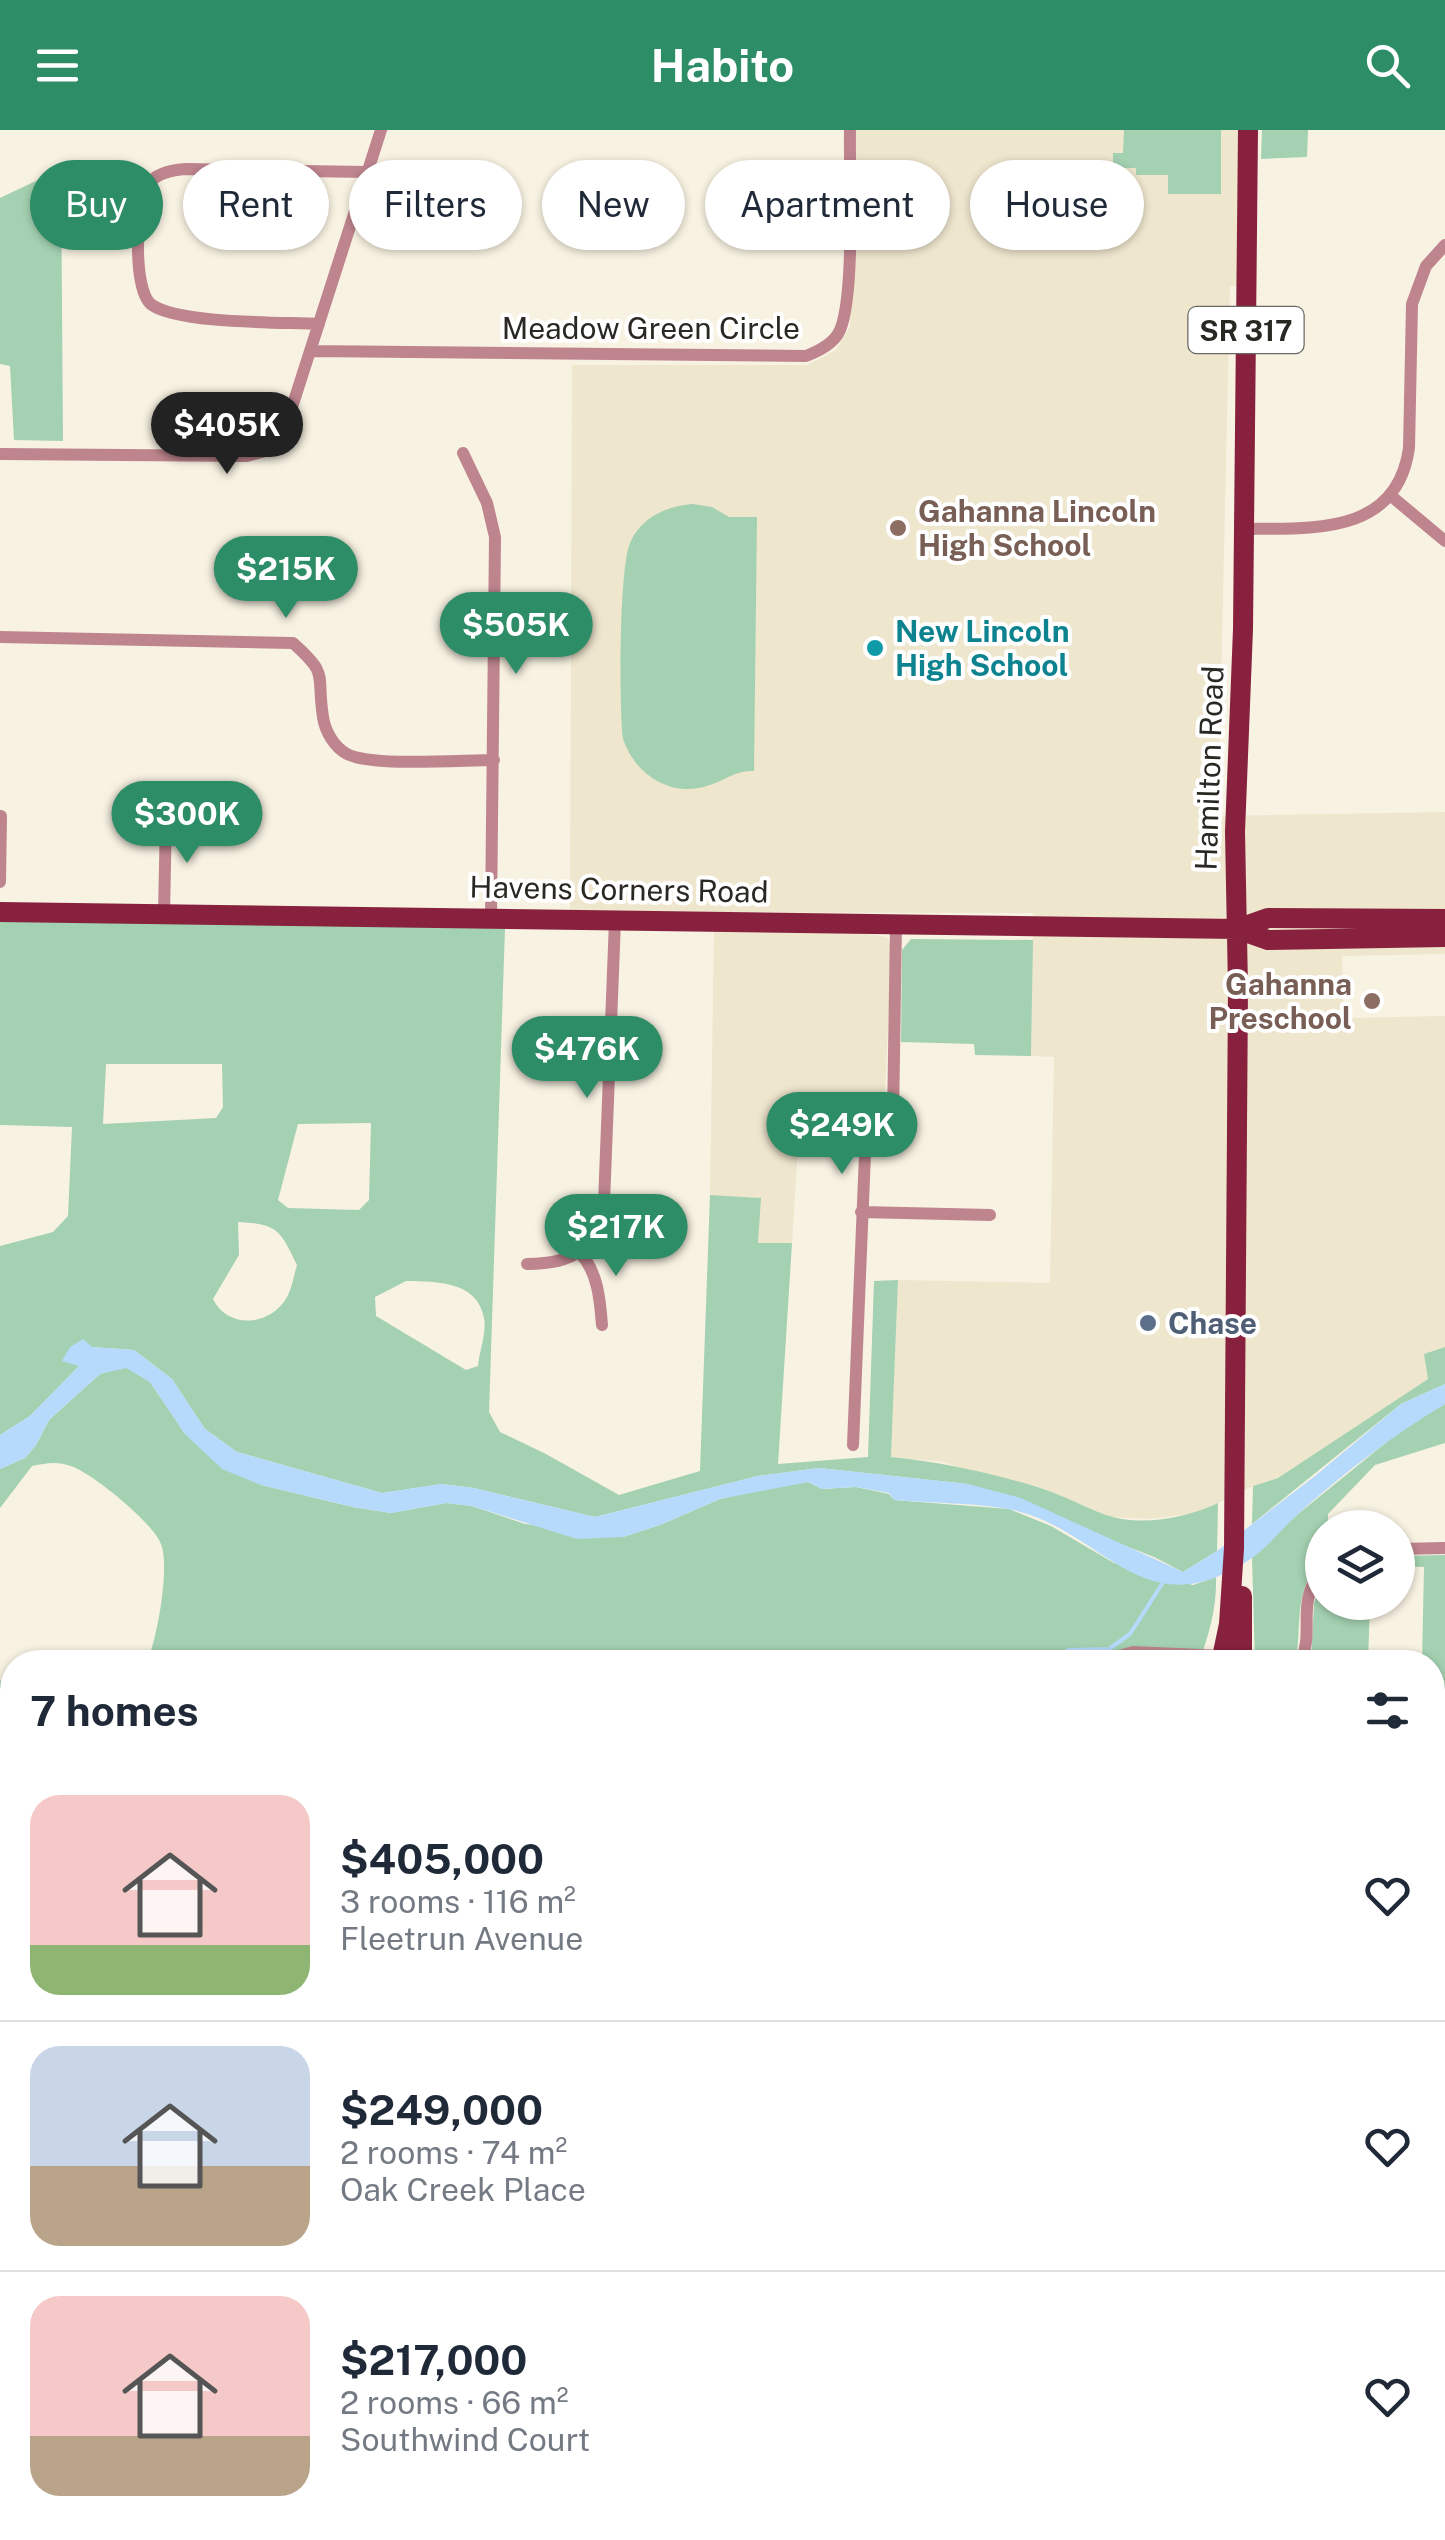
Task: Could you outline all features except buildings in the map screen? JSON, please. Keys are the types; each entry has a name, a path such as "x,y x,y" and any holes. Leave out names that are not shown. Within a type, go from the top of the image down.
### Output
{"main road":[{"name":"Hamilton Road","path":"1230,1650 1236,1602 1236,771 1244,630 1248,130"},
{"name":"Havens Corners Road","path":"0,912 1237,929"},
{"path":"1237,929 1268,918 1445,920"},
{"path":"1237,929 1268,940 1445,938"}],"street":[{"path":"372,160 381,130"},
{"name":"Meadow Green Circle","path":"310,352 806,356 831,343 840,330 848,294 850,130"},
{"path":"319,324 172,315 148,304 139,276 140,206 144,190 153,178 169,171 349,172"},
{"path":"0,454 247,456 269,450 285,430 349,231"},
{"path":"1244,529 1350,522 1377,508 1390,494 1406,465 1409,448 1412,304 1426,266 1445,245"},
{"path":"462,453 487,503 495,537 491,918"},
{"path":"1390,494 1445,541"},
{"path":"0,637 293,643 316,663 322,681 323,720 331,740 348,754 374,760 494,760"},
{"path":"0,882 1,816"},
{"path":"164,914 166,817"},
{"path":"527,1264 554,1264 580,1253 598,1230 604,1203 615,920"},
{"path":"853,1444 866,1130 892,1120 896,924"},
{"path":"862,1212 990,1215"},
{"path":"580,1253 590,1264 600,1298 602,1325"},
{"path":"1415,1549 1445,1548"},
{"path":"1304,1650 1305,1620"}],"shaded area":[{"path":"856,130 1251,130 1249,286 1230,286 1218,816 1445,812 1445,954 1342,956 1344,1018 1445,1016 1445,1347 1424,1354 1429,1378 1392,1403 1278,1478 1197,1513 1150,1519 1111,1517 1036,1486 977,1474 944,1462 891,1457 898,1280 1050,1283 1054,1057 1031,1056 1033,913 570,912 572,365 807,365 836,350 850,327 852,250 950,250 950,160 855,160"},
{"path":"714,929 839,930 887,937 892,948 884,1111 800,1111 792,1243 758,1243 760,1198 710,1195"}],"green space":[{"path":"1124,130 1221,130 1221,194 1168,194 1168,175 1144,175 1144,160 1113,160 1113,153 1123,153"},
{"path":"1262,130 1308,130 1307,157 1261,159"},
{"path":"30,184 30,250 62,250 63,441 14,440 10,366 0,364 0,198"},
{"path":"693,504 712,507 729,517 757,517 754,771 696,789 682,789 646,773 623,739 622,608 626,557 635,534 656,514"},
{"path":"0,921 505,928 489,1412 500,1432 619,1495 700,1471 710,1195 761,1198 758,1243 792,1243 778,1464 868,1457 874,1281 898,1280 891,1457 1016,1481 1119,1519 1163,1519 1218,1503 1217,1551 1183,1572 968,1484 819,1468 758,1476 595,1517 442,1484 382,1493 237,1452 205,1429 172,1379 134,1350 92,1347 63,1360 80,1365 30,1416 0,1435 0,1246 53,1232 68,1216 72,1127 0,1125","holes":["106,1064 222,1064 223,1107 216,1118 103,1124","371,1123 369,1200 359,1210 288,1208 278,1200 298,1124","238,1222 262,1225 276,1231 297,1265 287,1297 280,1307 261,1319 239,1320 229,1316 213,1299 239,1255","406,1281 442,1283 473,1296 484,1318 478,1366 466,1370 376,1316 375,1297"]},
{"path":"911,939 1033,940 1031,1056 975,1055 974,1044 901,1042 902,950"},
{"path":"1445,1347 1445,1384 1401,1404 1252,1524 1253,1486 1278,1478 1428,1379 1424,1354"},
{"path":"126,1367 150,1382 185,1434 261,1485 353,1507 391,1513 446,1503 472,1506 525,1524 623,1537 720,1499 777,1486 808,1482 822,1489 856,1487 889,1494 894,1500 1009,1509 1051,1526 1114,1563 1193,1585 1216,1577 1212,1621 1203,1650 151,1650 163,1588 164,1558 158,1537 149,1526 93,1479 61,1463 32,1466 0,1508 0,1469 25,1458 49,1420 100,1374"},
{"path":"1445,1404 1445,1443 1375,1465 1332,1510 1305,1510 1305,1589 1297,1650 1255,1650 1252,1557 1298,1514 1404,1428"},
{"path":"1445,1555 1445,1650 1422,1650 1424,1567 1415,1567 1415,1556"},
{"path":"1313,1620 1369,1620 1368,1650 1312,1650"}],"water":[{"path":"83,1339 92,1347 134,1350 172,1379 205,1429 237,1452 382,1493 441,1484 474,1488 595,1517 758,1476 819,1468 968,1484 1021,1498 1183,1572 1217,1551 1315,1476 1401,1404 1445,1384 1445,1404 1351,1469 1249,1560 1211,1579 1179,1585 1150,1580 1042,1520 1008,1509 894,1500 889,1493 856,1487 822,1489 808,1482 720,1499 623,1537 577,1539 472,1506 446,1503 391,1513 353,1507 261,1485 222,1469 185,1434 150,1382 126,1368 100,1374 49,1420 25,1458 0,1469 0,1435 30,1416 79,1366 62,1361 70,1347"}],"waterway":[{"path":"1068,1650 1109,1649 1130,1634 1162,1584"}],"place":[{"name":"Gahanna Lincoln High School","path":"898,528"},
{"name":"New Lincoln High School","path":"875,648"},
{"name":"Gahanna Preschool","path":"1372,1001"},
{"name":"Chase","path":"1148,1323"}]}
